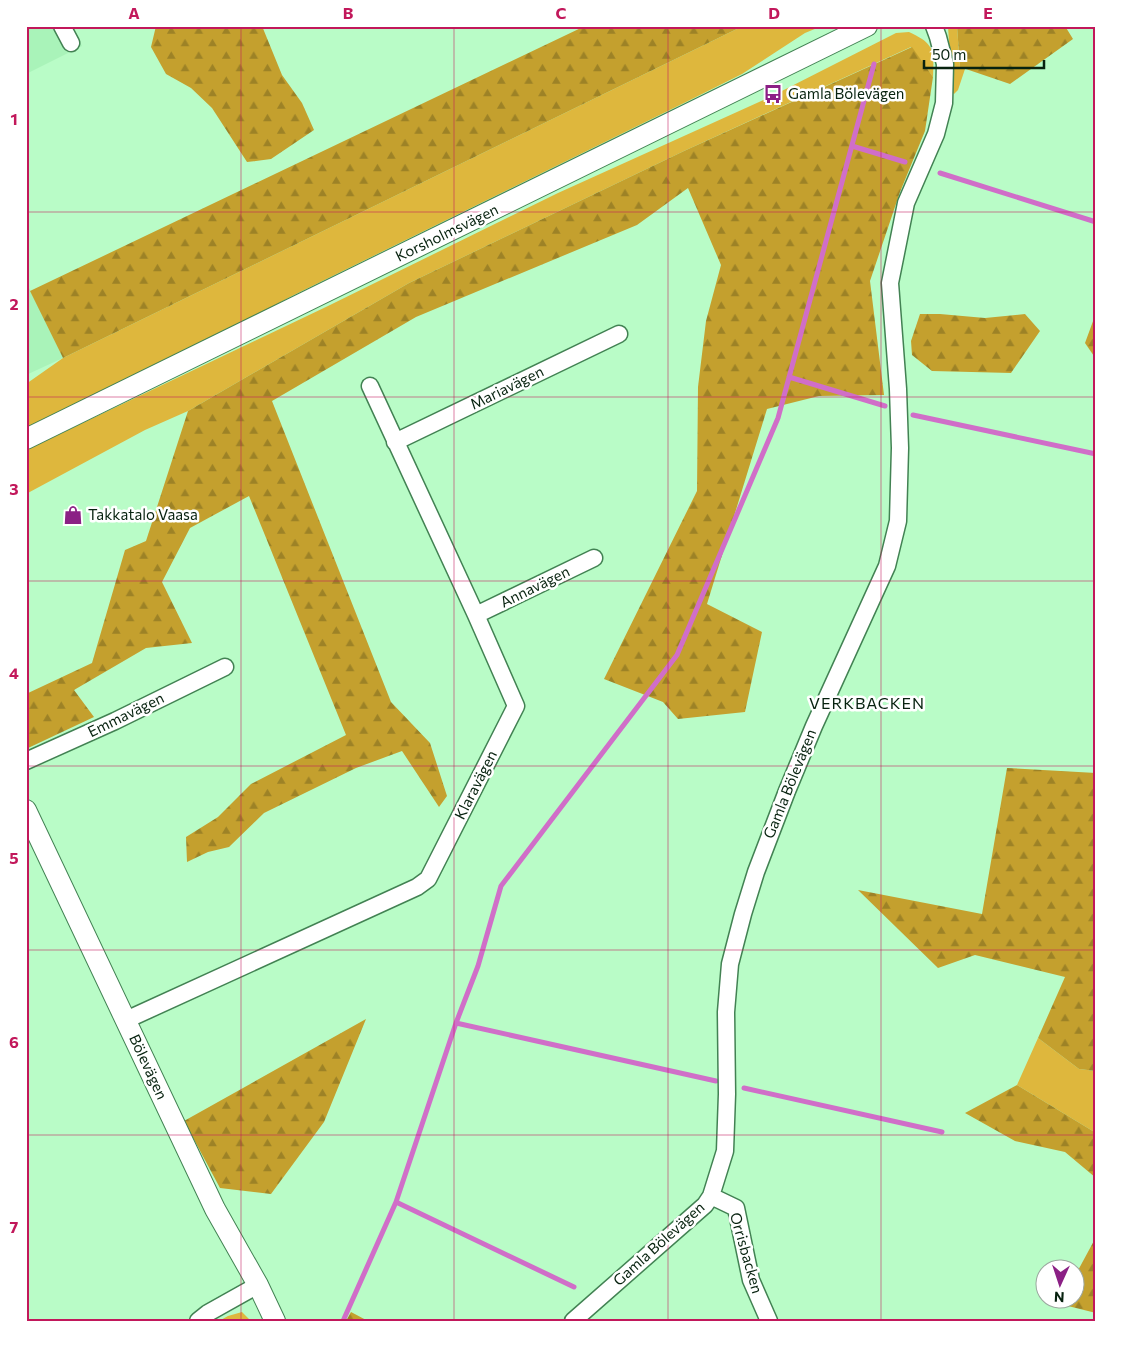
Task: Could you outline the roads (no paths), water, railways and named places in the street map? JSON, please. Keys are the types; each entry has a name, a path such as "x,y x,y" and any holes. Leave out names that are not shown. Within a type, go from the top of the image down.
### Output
{"main road":[{"name":"Korsholmsvägen","path":"26,439 867,26"},
{"name":"Bölevägen","path":"26,810 215,1209 258,1285 274,1321"}],"street":[{"path":"62,26 71,44"},
{"name":"Gamla Bölevägen","path":"573,1321 705,1205 711,1196 726,1143 726,1012 730,964 743,914 756,872 787,791 814,726 887,566 898,521 900,448 890,283 906,203 936,134 944,103 945,64 934,26"},
{"name":"Mariavägen","path":"395,442 619,334"},
{"name":"Klaravägen","path":"126,1020 417,887 428,879 516,706 370,386"},
{"name":"Annavägen","path":"476,616 594,558"},
{"name":"Emmavägen","path":"26,761 115,721 225,667"},
{"name":"Orrisbacken","path":"711,1196 736,1208 751,1280 769,1321"},
{"path":"198,1321 208,1313 258,1285"}],"waterway":[{"path":"343,1321 396,1202 456,1023 478,966 501,886 677,655 778,418 874,64"},
{"path":"852,146 905,162"},
{"path":"940,173 1096,222"},
{"path":"789,377 885,406"},
{"path":"913,415 1096,454"},
{"path":"456,1023 716,1081"},
{"path":"744,1088 942,1132"},
{"path":"396,1202 574,1287"}],"place":[{"name":"Gamla Bölevägen","path":"773,94"},
{"name":"Takkatalo Vaasa","path":"73,515"}],"district":[{"name":"VERKBACKEN","path":"867,703"}]}
